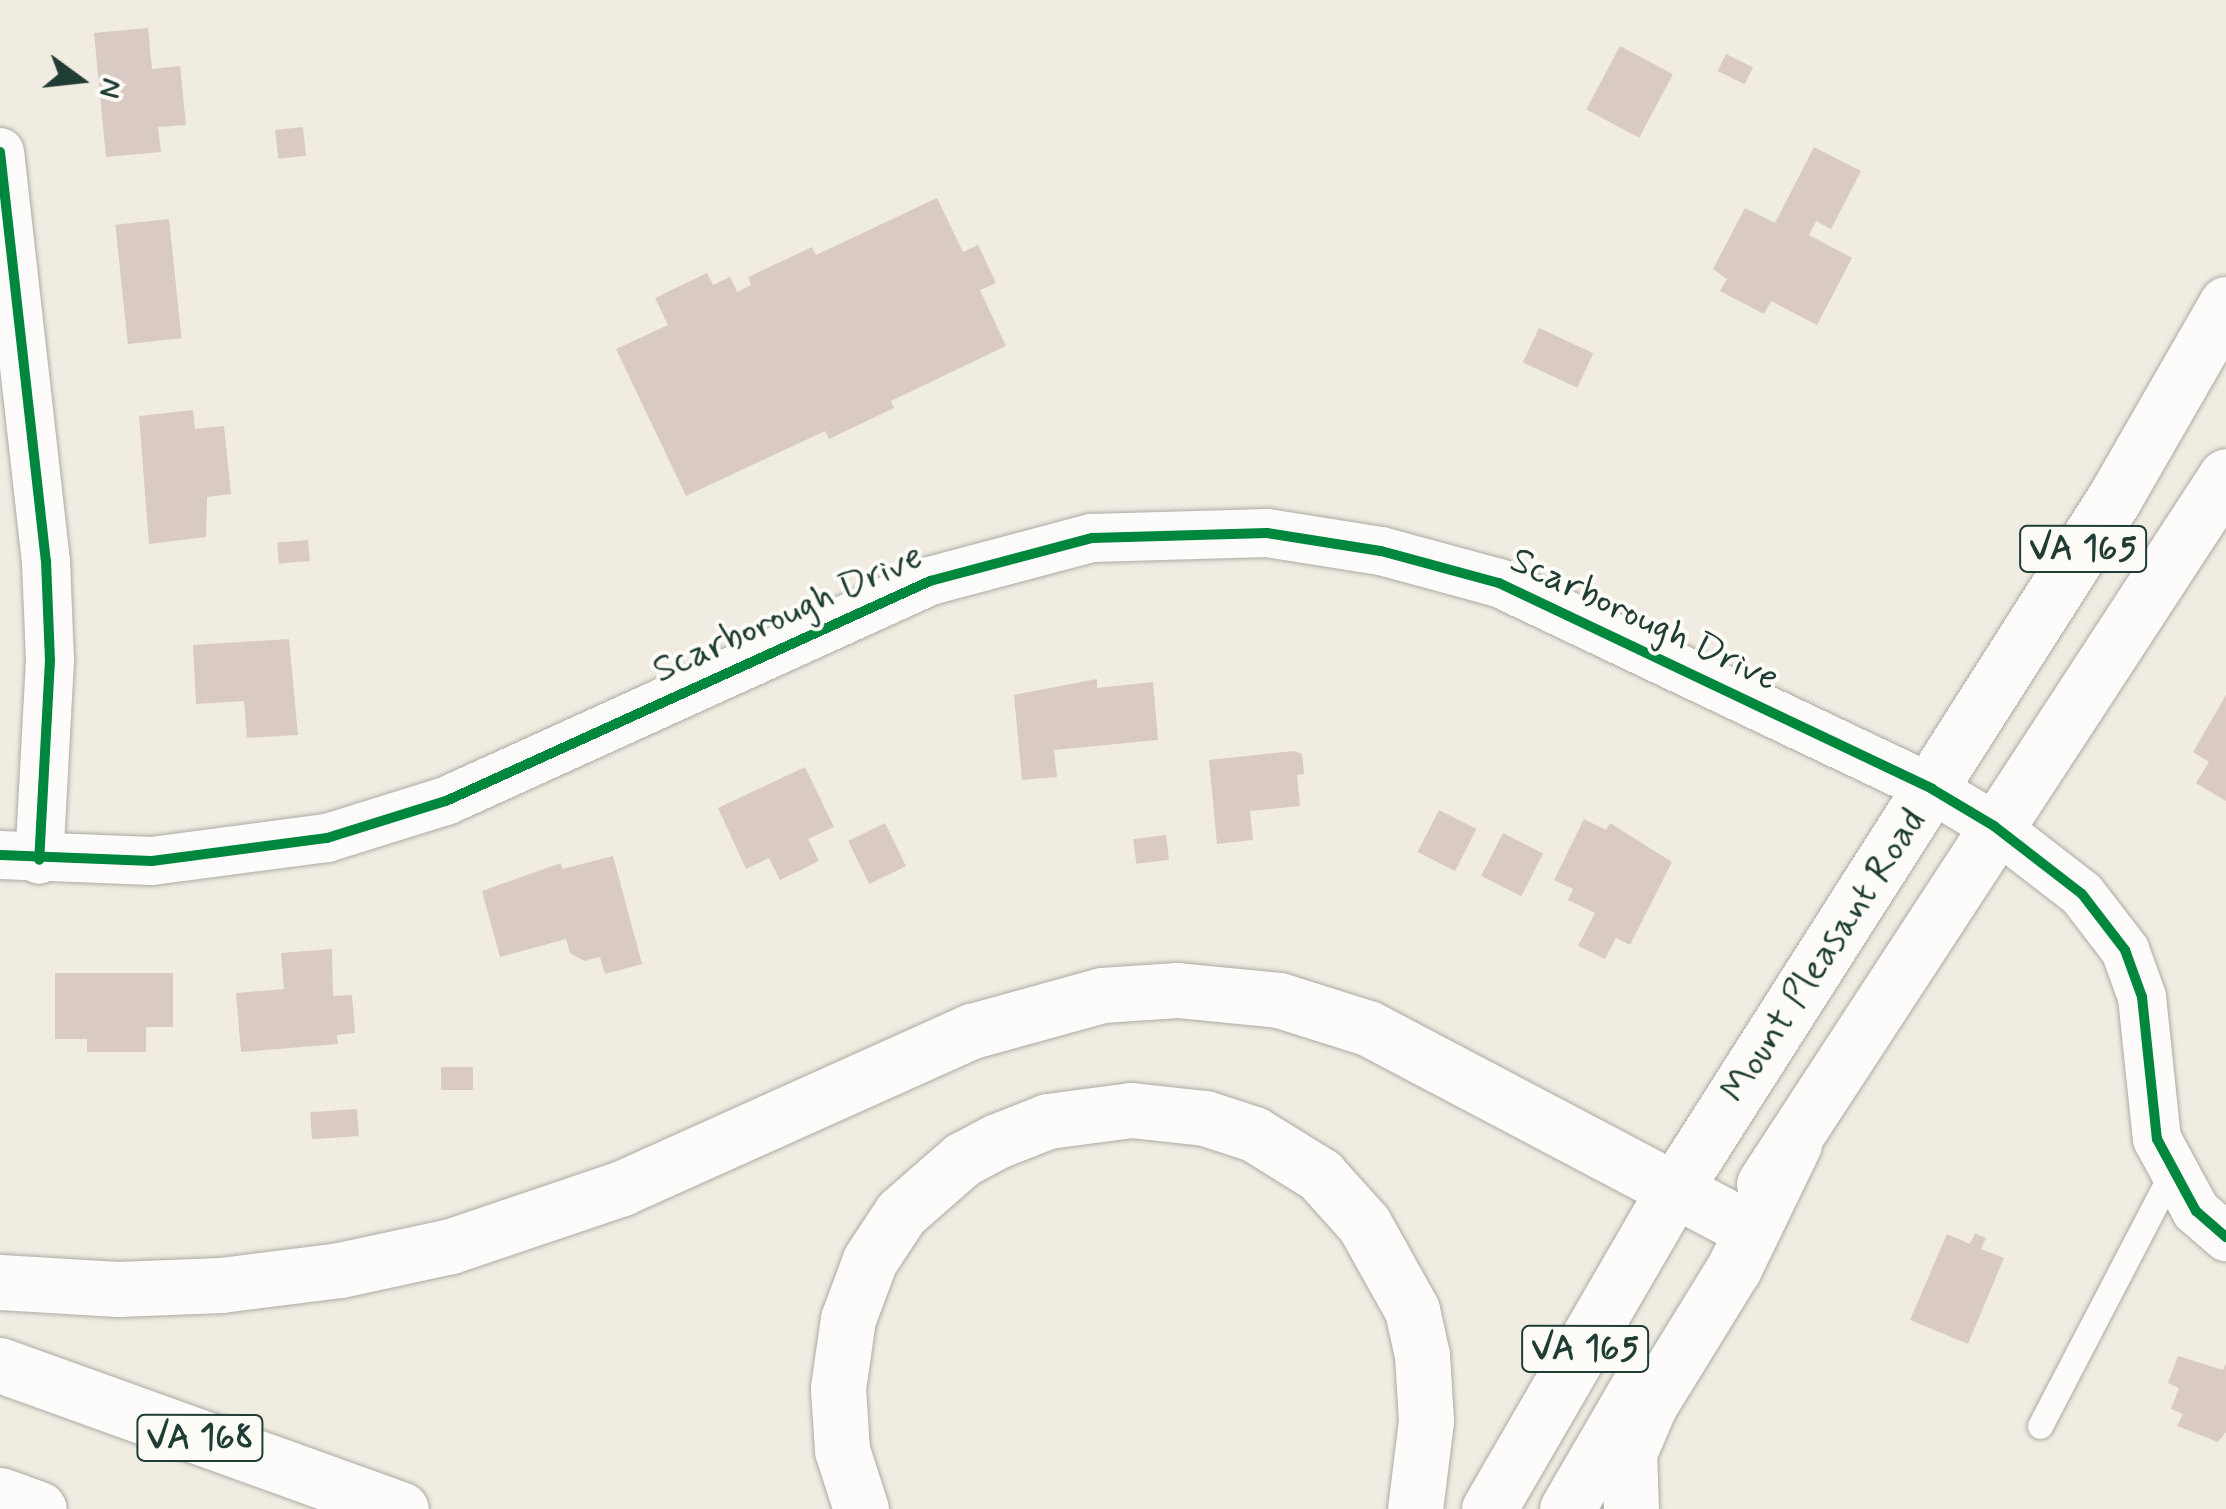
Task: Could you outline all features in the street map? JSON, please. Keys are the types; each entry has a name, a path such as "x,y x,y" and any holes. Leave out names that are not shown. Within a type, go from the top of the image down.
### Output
{"main road":[{"name":"Mount Pleasant Road","path":"1489,1509 1676,1187 2114,500 2226,304"},
{"name":"Mount Pleasant Road","path":"1567,1509 1736,1222 1794,1144 1994,826 2226,476"},
{"path":"0,1282 118,1289 220,1285 340,1270 451,1246 622,1188 972,1032 1071,1002 1177,990 1280,1000 1368,1028 1736,1222"},
{"path":"862,1509 842,1450 838,1388 848,1319 870,1260 891,1229 963,1159 1048,1121 1130,1110 1205,1118 1254,1134 1320,1175 1364,1224 1412,1310 1422,1354 1426,1421 1415,1509"},
{"path":"1631,1509 1629,1454 1649,1406 1734,1268 1794,1144"},
{"name":"VA 168","path":"0,1364 401,1509"},
{"path":"0,1495 39,1509"}],"street":[{"path":"0,152 46,561 50,660 20,857"},
{"name":"Scarborough Drive","path":"20,857 152,861 327,838 446,801 930,582 1092,538 1172,532 1306,539 1381,551 1499,584 1932,789 1994,826 2082,894 2125,950 2142,996 2157,1138 2196,1211 2226,1237"}],"lane":[{"path":"2040,1426 2172,1172"}],"building":[{"path":"148,28 152,69 180,66 186,125 158,127 161,152 106,157 94,33"},
{"path":"1620,46 1673,74 1639,138 1586,110"},
{"path":"1726,54 1753,67 1745,84 1718,71"},
{"path":"303,127 306,156 278,159 275,130"},
{"path":"1814,147 1861,171 1831,229 1816,221 1809,235 1852,258 1817,325 1771,301 1764,314 1720,291 1727,279 1713,269 1745,208 1775,223"},
{"path":"937,198 963,252 978,245 996,283 980,290 1006,346 891,401 894,408 829,439 825,431 686,496 616,349 668,325 655,298 707,273 713,285 730,277 737,292 751,285 748,277 812,247 816,255"},
{"path":"169,219 182,338 128,344 115,225"},
{"path":"1539,328 1593,353 1577,388 1523,362"},
{"path":"193,410 195,429 224,426 231,494 207,497 206,537 149,544 139,416"},
{"path":"308,540 310,561 279,564 277,543"},
{"path":"289,639 298,735 247,738 244,701 196,704 193,645"},
{"path":"1097,679 1097,688 1153,682 1158,740 1054,750 1057,777 1022,780 1014,695"},
{"path":"2226,695 2226,801 2196,783 2209,762 2193,752"},
{"path":"1294,751 1302,754 1304,774 1297,775 1300,806 1250,811 1253,840 1217,844 1209,760"},
{"path":"805,767 834,827 808,839 819,861 780,880 769,858 746,869 718,808"},
{"path":"1439,810 1476,829 1455,871 1418,852"},
{"path":"1584,819 1606,830 1610,823 1672,862 1630,945 1616,938 1605,959 1578,946 1595,913 1568,900 1573,889 1554,880"},
{"path":"885,823 906,866 869,884 848,841"},
{"path":"1503,833 1543,853 1521,896 1481,876"},
{"path":"1166,835 1169,860 1136,864 1133,839"},
{"path":"613,856 642,964 605,974 600,957 584,961 570,953 566,939 500,957 482,891 561,863 562,869"},
{"path":"332,949 333,996 352,995 355,1033 337,1035 338,1044 241,1052 236,993 284,989 281,953"},
{"path":"55,973 173,973 173,1027 146,1027 146,1052 87,1052 87,1039 55,1039"},
{"path":"441,1067 473,1067 473,1090 441,1090"},
{"path":"357,1109 359,1136 312,1139 310,1112"},
{"path":"1975,1233 1986,1238 1981,1249 2004,1258 1968,1344 1910,1320 1947,1234 1970,1244"},
{"path":"2178,1356 2223,1370 2226,1363 2226,1432 2218,1442 2177,1426 2183,1414 2171,1409 2179,1388 2168,1383"}],"cycle path":[{"path":"0,152 46,561 50,660 39,860"},
{"path":"0,855 152,861 327,838 446,801 930,581 1092,538 1267,533 1381,551 1499,583 1932,789 1994,826 2082,894 2125,950 2142,997 2157,1139 2196,1211 2226,1237"}]}
